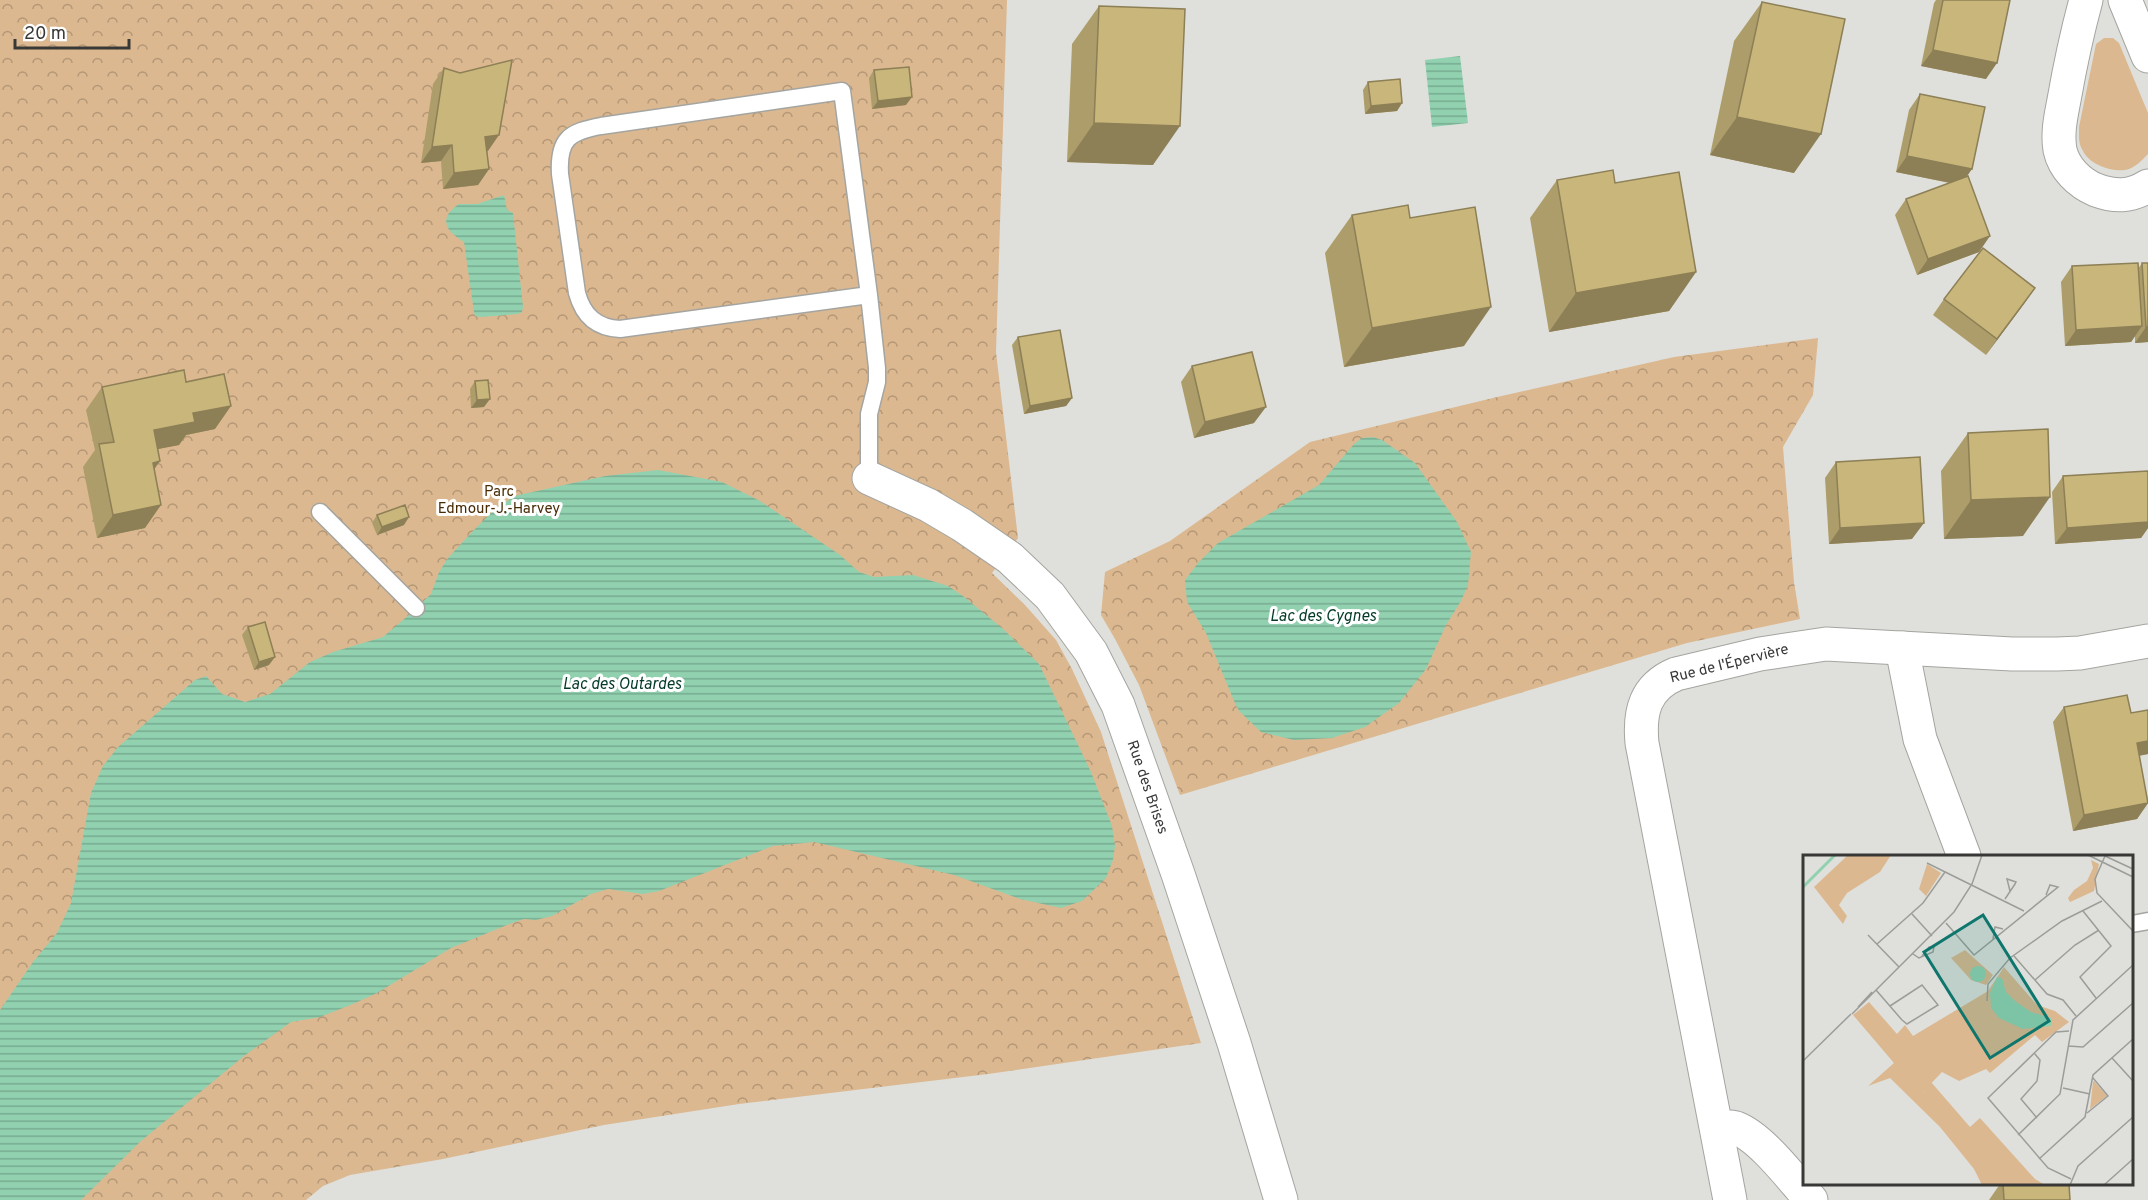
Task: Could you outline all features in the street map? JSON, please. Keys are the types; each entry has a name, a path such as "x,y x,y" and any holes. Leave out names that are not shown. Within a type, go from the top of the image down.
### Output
{"street":[{"path":"2086,0 2073,47 2058,135 2060,152 2068,169 2079,180 2108,195 2129,196 2148,186"},
{"path":"2125,0 2148,56"},
{"name":"Rue des Brises","path":"869,478 928,505 1010,558 1050,596 1091,652 1118,705 1178,874 1234,1043 1281,1200"},
{"name":"Rue de l'Épervière","path":"1730,1200 1642,743 1641,727 1647,700 1654,688 1663,680 1676,674 1760,654 1826,644 2057,654 2080,653 2148,641"},
{"path":"1902,648 1920,739 1964,855"},
{"path":"1717,1127 1733,1127 1746,1132 1811,1200"}],"lane":[{"path":"869,295 620,329 601,324 589,317 581,307 577,293 560,174 559,160 562,148 569,137 578,130 842,91 869,295 877,368 877,382 869,414 869,478"},
{"path":"320,512 416,608"},
{"path":"2133,924 2148,921"}],"green space":[{"name":"Parc Edmour-J.-Harvey","path":"0,0 1007,0 996,352 1018,538 992,573 1056,640 1101,732 1201,1043 988,1074 739,1104 604,1125 443,1159 350,1175 323,1186 306,1200 0,1200"},
{"path":"2104,38 2113,38 2119,43 2148,113 2148,154 2135,166 2125,170 2107,168 2090,160 2081,148 2080,142 2079,127 2096,44"},
{"path":"1818,338 1813,395 1783,447 1794,582 1800,619 1687,643 1180,795 1139,685 1101,615 1105,572 1170,541 1310,442 1674,357"}],"water":[{"path":"1460,56 1468,123 1432,127 1425,60"},
{"path":"504,195 507,210 513,213 522,312 475,316 464,242 452,233 446,224 446,219 452,209 459,204 477,204"},
{"name":"Lac des Cygnes","path":"1373,437 1382,440 1415,463 1457,522 1471,552 1468,585 1426,669 1399,703 1365,727 1332,738 1294,740 1261,732 1239,711 1234,701 1206,633 1187,602 1185,580 1218,543 1319,485 1354,444 1362,438"},
{"name":"Lac des Outardes","path":"658,470 722,482 760,501 840,555 859,572 874,577 913,575 948,586 1002,628 1039,664 1091,772 1112,826 1115,846 1113,860 1106,878 1082,901 1061,908 1020,899 954,875 814,842 773,846 659,891 643,894 608,889 591,894 552,916 536,920 524,919 451,948 377,993 353,1004 320,1017 291,1022 244,1056 141,1141 81,1200 0,1200 0,1010 33,962 57,933 71,903 91,793 103,766 118,747 195,680 206,676 222,694 245,702 270,694 310,662 333,652 383,637 431,594 439,572 448,558 472,532 490,514 514,496 605,476"}],"building":[{"path":"1943,0 2010,0 1997,63 1933,50"},
{"path":"1762,2 1845,19 1821,134 1737,117"},
{"path":"1099,6 1185,9 1180,126 1094,123"},
{"path":"512,60 499,135 485,137 489,169 454,173 452,145 432,147 444,68 460,73"},
{"path":"909,67 912,97 878,101 874,70"},
{"path":"1400,79 1402,103 1371,106 1368,82"},
{"path":"1920,94 1985,107 1972,169 1907,156"},
{"path":"1613,170 1615,183 1679,172 1696,272 1576,293 1557,180"},
{"path":"1968,176 1990,236 1928,259 1906,199"},
{"path":"1408,205 1410,218 1475,207 1491,307 1372,328 1352,215"},
{"path":"1983,248 2035,288 1997,339 1944,299"},
{"path":"2138,263 2142,326 2076,330 2072,266"},
{"path":"2142,263 2148,263 2148,327 2146,327"},
{"path":"1060,330 1072,398 1030,406 1018,337"},
{"path":"1252,352 1266,407 1205,422 1192,366"},
{"path":"184,370 186,382 224,374 231,406 193,413 195,422 154,430 160,461 153,463 161,505 113,515 99,444 114,442 102,387"},
{"path":"488,380 490,399 477,400 475,381"},
{"path":"2048,429 2050,497 1971,500 1968,433"},
{"path":"1920,457 1924,523 1840,528 1836,462"},
{"path":"2148,471 2148,522 2067,528 2063,476"},
{"path":"405,505 409,517 382,527 377,515"},
{"path":"265,622 275,657 259,662 248,627"},
{"path":"2127,695 2131,713 2148,710 2148,741 2137,743 2148,803 2084,815 2064,707"},
{"path":"2003,1185 2069,1185 2070,1200 2004,1200"}]}
